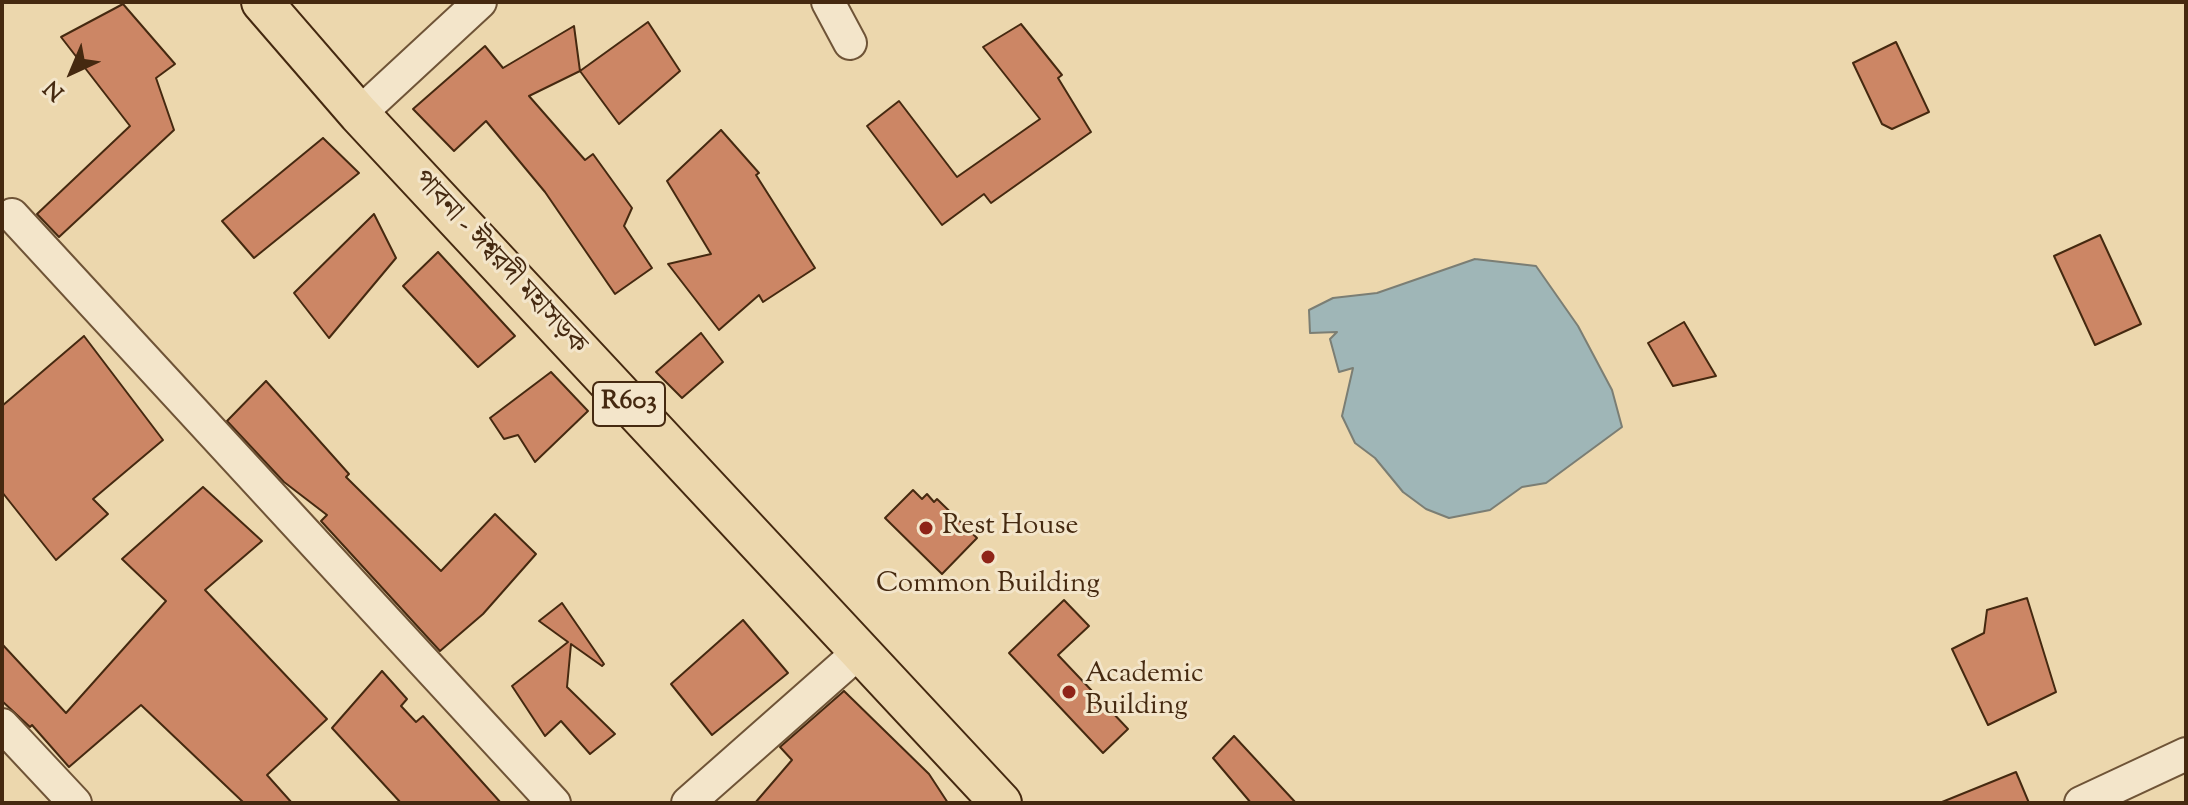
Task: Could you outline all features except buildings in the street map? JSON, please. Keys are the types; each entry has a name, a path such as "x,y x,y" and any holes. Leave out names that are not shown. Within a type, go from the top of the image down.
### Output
{"main road":[{"name":"পাবনা - ঈশ্বরদী মহাসড়ক","path":"262,2 359,114 1001,803"}],"street":[{"path":"359,114 480,2"},
{"path":"828,2 850,43"},
{"path":"12,215 554,803"},
{"path":"688,803 859,652"},
{"path":"2,725 75,803"},
{"path":"2081,803 2186,754"}],"water":[{"path":"1475,259 1536,266 1578,326 1612,390 1622,427 1546,483 1522,487 1490,510 1449,518 1426,509 1403,492 1375,458 1355,443 1342,416 1353,368 1339,372 1330,339 1337,332 1310,333 1309,310 1333,298 1377,293"}],"place":[{"name":"Rest House","path":"926,528"},
{"name":"Common Building","path":"988,557"},
{"name":"Academic Building","path":"1069,692"}]}
